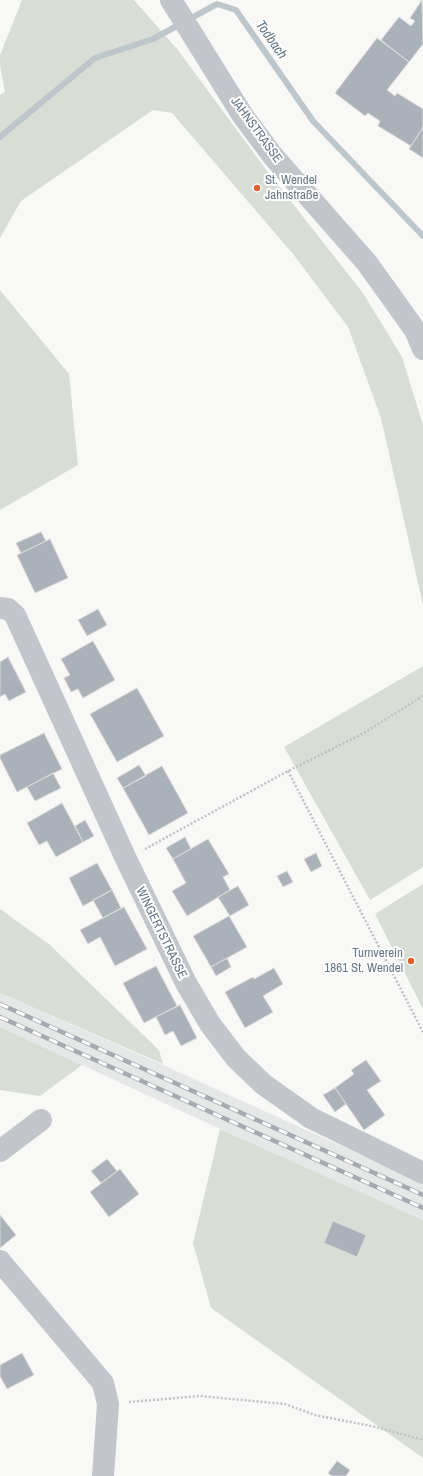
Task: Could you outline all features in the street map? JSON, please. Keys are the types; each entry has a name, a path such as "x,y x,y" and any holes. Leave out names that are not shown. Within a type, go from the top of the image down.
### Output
{"street":[{"name":"JAHNSTRASSE","path":"174,3 243,116 273,156 367,263 415,330 423,349"},
{"name":"WINGERTSTRASSE","path":"0,608 8,609 15,614 126,859 186,983 210,1024 236,1058 263,1084 312,1118 423,1173"},
{"path":"0,1151 41,1120"},
{"path":"0,1261 103,1384 108,1404 103,1476"}],"path":[{"path":"126,859 288,771 364,733 423,696"},
{"path":"288,771 423,1032"},
{"path":"108,1404 200,1396 284,1404 314,1415 376,1427 423,1440"}],"shaded area":[{"path":"22,0 134,0 178,50 267,171 363,293 402,357 423,425 423,605 381,418 348,327 293,254 172,113 153,110 21,201 0,238 0,95 5,92 0,66 0,55"},
{"path":"0,290 69,374 78,465 0,510"},
{"path":"423,666 423,867 370,900 284,747"},
{"name":"Turnverein 1861 St. Wendel","path":"423,884 423,1009 375,914"},
{"path":"0,909 50,945 159,1050 163,1064 0,993"},
{"path":"0,993 423,1183 423,1220 220,1129 0,1027"},
{"path":"0,1027 82,1065 40,1096 0,1090"},
{"path":"220,1129 423,1220 423,1458 211,1308 193,1243"}],"building":[{"path":"422,0 423,44 409,62 381,40 399,17 411,26 415,21 410,18"},
{"path":"377,38 409,62 387,90 395,96 397,93 423,109 423,127 411,146 378,126 380,121 368,113 365,116 335,93"},
{"path":"423,127 423,158 409,149"},
{"path":"41,532 46,541 21,553 16,543"},
{"path":"50,539 68,578 35,593 17,555"},
{"path":"98,609 107,625 87,636 78,620"},
{"path":"93,641 115,680 83,698 78,689 71,692 64,678 70,675 61,659"},
{"path":"8,657 26,692 9,701 5,694 0,697 0,662"},
{"path":"137,688 164,736 117,762 90,714"},
{"path":"44,733 62,769 17,792 0,758 0,755"},
{"path":"139,765 146,776 123,788 117,778"},
{"path":"162,766 188,813 149,835 123,788"},
{"path":"53,773 61,788 35,801 27,787"},
{"path":"62,803 83,842 56,857 47,841 39,845 27,823"},
{"path":"85,820 94,836 83,842 75,826"},
{"path":"185,837 191,849 173,859 166,848"},
{"path":"208,839 229,874 223,877 230,890 187,916 172,891 186,883 173,859"},
{"path":"316,853 322,866 311,872 304,859"},
{"path":"97,863 112,890 83,906 69,878"},
{"path":"287,871 293,882 283,887 277,876"},
{"path":"238,886 249,905 230,916 218,897"},
{"path":"112,890 121,908 103,918 93,900"},
{"path":"124,907 147,949 115,966 100,937 88,944 80,930"},
{"path":"229,916 247,947 211,967 193,936"},
{"path":"227,958 231,967 216,976 211,967"},
{"path":"156,966 177,1006 144,1023 123,983"},
{"path":"274,968 283,984 263,996 273,1012 245,1028 225,992"},
{"path":"180,1005 197,1038 181,1046 173,1031 165,1035 156,1017"},
{"path":"366,1060 381,1081 367,1090 385,1115 364,1130 335,1088 354,1074 351,1070"},
{"path":"335,1088 346,1104 335,1112 323,1095"},
{"path":"107,1159 117,1171 101,1183 91,1171"},
{"path":"120,1169 139,1194 109,1217 90,1192"},
{"path":"0,1215 16,1235 0,1248"},
{"path":"333,1221 366,1235 357,1257 324,1243"},
{"path":"22,1353 34,1375 7,1389 0,1376 0,1365"},
{"path":"337,1461 350,1470 346,1476 332,1476 328,1473"}],"waterway":[{"name":"Todbach","path":"0,137 95,58 153,39 217,4 236,10 313,121 423,236"}],"railway":[{"path":"0,1004 423,1195"},
{"path":"0,1017 423,1208"}],"place":[{"name":"St. Wendel Jahnstraße","path":"257,188"},
{"name":"Turnverein 1861 St. Wendel","path":"411,961"}]}
